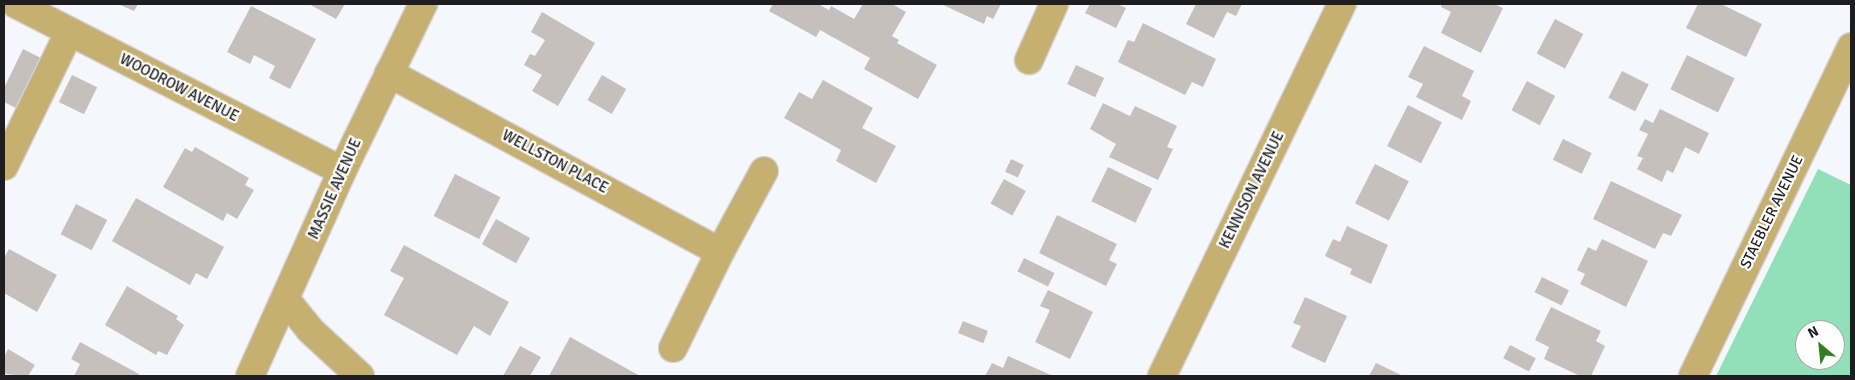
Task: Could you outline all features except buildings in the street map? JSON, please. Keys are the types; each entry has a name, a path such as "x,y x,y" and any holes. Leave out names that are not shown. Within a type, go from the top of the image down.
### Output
{"street":[{"name":"WOODROW AVENUE","path":"16,4 342,171"},
{"name":"MASSIE AVENUE","path":"250,376 286,300 342,171 423,4"},
{"path":"1029,60 1054,4"},
{"name":"KENNISON AVENUE","path":"1162,376 1342,4"},
{"path":"4,166 70,33"},
{"name":"STAEBLER AVENUE","path":"1693,376 1851,48"},
{"name":"WELLSTON PLACE","path":"390,73 720,252"},
{"path":"673,348 720,252 764,171"},
{"path":"286,300 310,330 360,376"}],"green space":[{"path":"1818,169 1851,185 1851,376 1716,376"}]}
